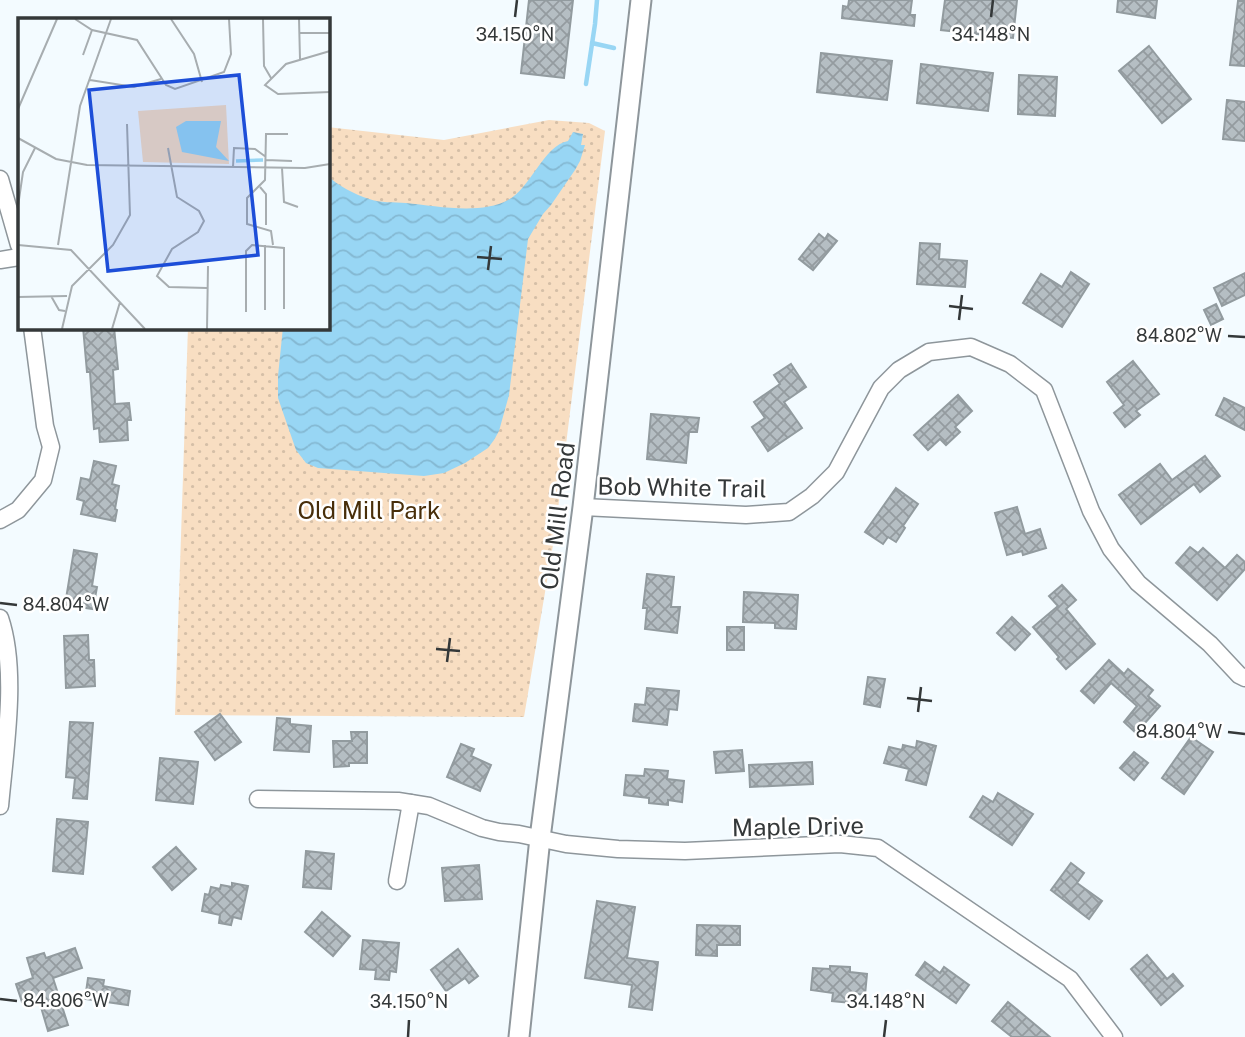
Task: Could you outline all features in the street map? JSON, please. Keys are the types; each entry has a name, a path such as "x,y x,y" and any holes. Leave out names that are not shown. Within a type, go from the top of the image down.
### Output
{"street":[{"name":"Old Mill Road","path":"519,1037 540,838 583,507 641,0"},
{"path":"0,179 18,242"},
{"path":"0,260 18,257"},
{"path":"0,520 18,510 43,480 51,447 45,426 32,329"},
{"name":"Bob White Trail","path":"583,507 746,515 789,512 812,496 836,472 881,388 899,370 929,352 971,347 1010,364 1044,390 1091,511 1111,549 1138,583 1210,644 1245,678"},
{"path":"0,618 5,632 9,684 0,806"},
{"name":"Maple Drive","path":"258,799 386,800 411,803 429,806 481,828 566,844 656,851 840,844 878,848 1070,979 1114,1037"},
{"path":"397,881 411,803"}],"green space":[{"name":"Old Mill Park","path":"549,120 589,123 605,131 555,533 524,717 175,715 188,329 329,329 329,127 444,140"}],"water":[{"path":"573,132 583,134 581,145 585,145 575,170 528,239 509,395 499,431 488,448 444,473 424,476 318,468 306,463 296,450 278,398 278,376 283,329 329,329 329,177 358,195 382,202 458,208 485,207 497,205 516,194 552,150 568,141"}],"building":[{"path":"529,0 573,0 564,78 521,73"},
{"path":"849,0 912,0 910,15 915,15 914,26 842,18 843,6 848,7"},
{"path":"945,0 1017,0 1013,38 941,30"},
{"path":"1118,0 1157,0 1155,18 1117,12"},
{"path":"1238,1 1245,1 1245,66 1230,65"},
{"path":"1149,46 1191,99 1162,123 1119,71"},
{"path":"821,53 892,61 887,100 817,92"},
{"path":"921,64 993,73 988,111 917,103"},
{"path":"1019,75 1057,77 1055,116 1018,114"},
{"path":"1227,100 1245,102 1245,141 1223,139"},
{"path":"819,234 825,239 828,234 837,241 813,270 799,259"},
{"path":"920,243 940,244 939,259 967,261 965,287 917,284"},
{"path":"1071,272 1089,284 1062,327 1023,303 1041,274 1062,287"},
{"path":"1245,273 1245,295 1222,306 1214,288"},
{"path":"1216,304 1223,319 1211,325 1204,310"},
{"path":"83,329 114,329 118,369 113,370 115,404 129,403 131,420 127,420 128,440 100,442 99,428 94,429 90,372 87,372"},
{"path":"1133,361 1159,394 1136,411 1140,415 1125,427 1114,413 1124,405 1107,382"},
{"path":"791,364 806,387 784,402 802,428 768,451 752,427 765,418 754,402 780,384 774,375"},
{"path":"958,395 972,411 955,427 960,432 946,445 940,439 928,450 914,435"},
{"path":"1224,398 1245,408 1245,430 1216,415"},
{"path":"651,414 699,418 697,432 689,432 686,463 647,459"},
{"path":"1205,456 1220,476 1200,492 1194,484 1141,524 1119,495 1160,464 1172,480"},
{"path":"94,461 116,466 112,484 119,486 115,521 81,514 84,501 77,499 81,478 90,480"},
{"path":"896,488 918,504 896,542 888,537 883,544 865,532"},
{"path":"1017,507 1025,534 1040,529 1046,548 1023,555 1022,551 1007,555 995,513"},
{"path":"1190,547 1198,553 1203,548 1225,568 1237,555 1245,562 1245,569 1217,600 1176,563"},
{"path":"74,550 97,554 92,586 97,587 93,609 65,605"},
{"path":"647,574 674,577 671,607 680,607 677,633 645,629 647,608 643,608"},
{"path":"1062,585 1076,600 1066,609 1095,644 1066,669 1033,627 1058,606 1049,596"},
{"path":"744,592 798,595 796,629 775,628 775,623 743,622"},
{"path":"1012,617 1030,634 1015,650 997,633"},
{"path":"727,627 744,627 744,650 727,650"},
{"path":"88,635 89,660 94,660 95,686 66,688 64,636"},
{"path":"1109,660 1124,674 1128,669 1153,690 1148,696 1160,706 1136,733 1124,722 1137,706 1111,683 1094,703 1081,691"},
{"path":"868,677 885,679 880,707 864,704"},
{"path":"647,688 679,691 677,710 669,709 667,725 633,721 635,704 645,705"},
{"path":"220,714 241,742 215,760 195,732"},
{"path":"277,718 290,719 290,724 311,726 309,752 274,750"},
{"path":"70,722 93,723 87,799 73,798 75,778 66,777"},
{"path":"351,732 367,732 367,763 349,763 349,766 334,767 333,741 352,741"},
{"path":"1191,737 1213,752 1184,794 1162,778"},
{"path":"917,741 936,746 926,785 906,780 909,769 884,763 889,747 902,750 903,745 916,748"},
{"path":"461,744 474,749 471,756 491,765 480,791 447,777"},
{"path":"742,750 744,771 716,773 714,752"},
{"path":"1134,752 1148,763 1134,780 1120,768"},
{"path":"160,758 198,762 193,804 156,800"},
{"path":"812,762 813,784 750,787 749,765"},
{"path":"645,769 668,771 667,779 684,781 682,802 668,800 668,805 649,803 649,798 624,795 626,775 644,776"},
{"path":"998,793 1033,814 1012,845 970,817 983,796 993,802"},
{"path":"57,819 88,822 83,874 53,871"},
{"path":"176,847 196,869 172,890 153,867"},
{"path":"306,851 334,854 331,889 303,887"},
{"path":"1071,863 1084,873 1077,883 1102,901 1089,919 1051,890"},
{"path":"479,865 482,899 445,901 442,868"},
{"path":"232,883 248,886 241,919 233,917 231,925 219,923 220,915 202,911 205,894 209,895 211,887 232,887"},
{"path":"597,901 635,907 627,958 658,962 652,1010 629,1007 632,985 585,978"},
{"path":"322,912 350,936 333,956 305,932"},
{"path":"697,925 740,926 740,945 717,945 717,956 696,955"},
{"path":"363,940 399,943 396,972 390,971 389,980 375,979 376,970 360,969"},
{"path":"75,948 82,968 53,978 68,1025 48,1031 38,997 22,1002 16,984 33,978 27,958 44,953 46,958"},
{"path":"458,949 478,976 469,983 465,978 446,991 431,970"},
{"path":"1147,955 1167,979 1173,974 1183,986 1161,1005 1131,969"},
{"path":"925,962 940,973 944,967 969,985 956,1003 916,975"},
{"path":"830,966 850,967 850,972 867,974 865,995 851,993 851,1003 832,1001 833,993 811,990 813,968 830,969"},
{"path":"88,978 104,980 103,986 130,991 128,1005 85,999"},
{"path":"1008,1002 1050,1037 1012,1037 992,1021"}],"waterway":[{"path":"586,84 597,0"},
{"path":"592,43 614,48"}]}
